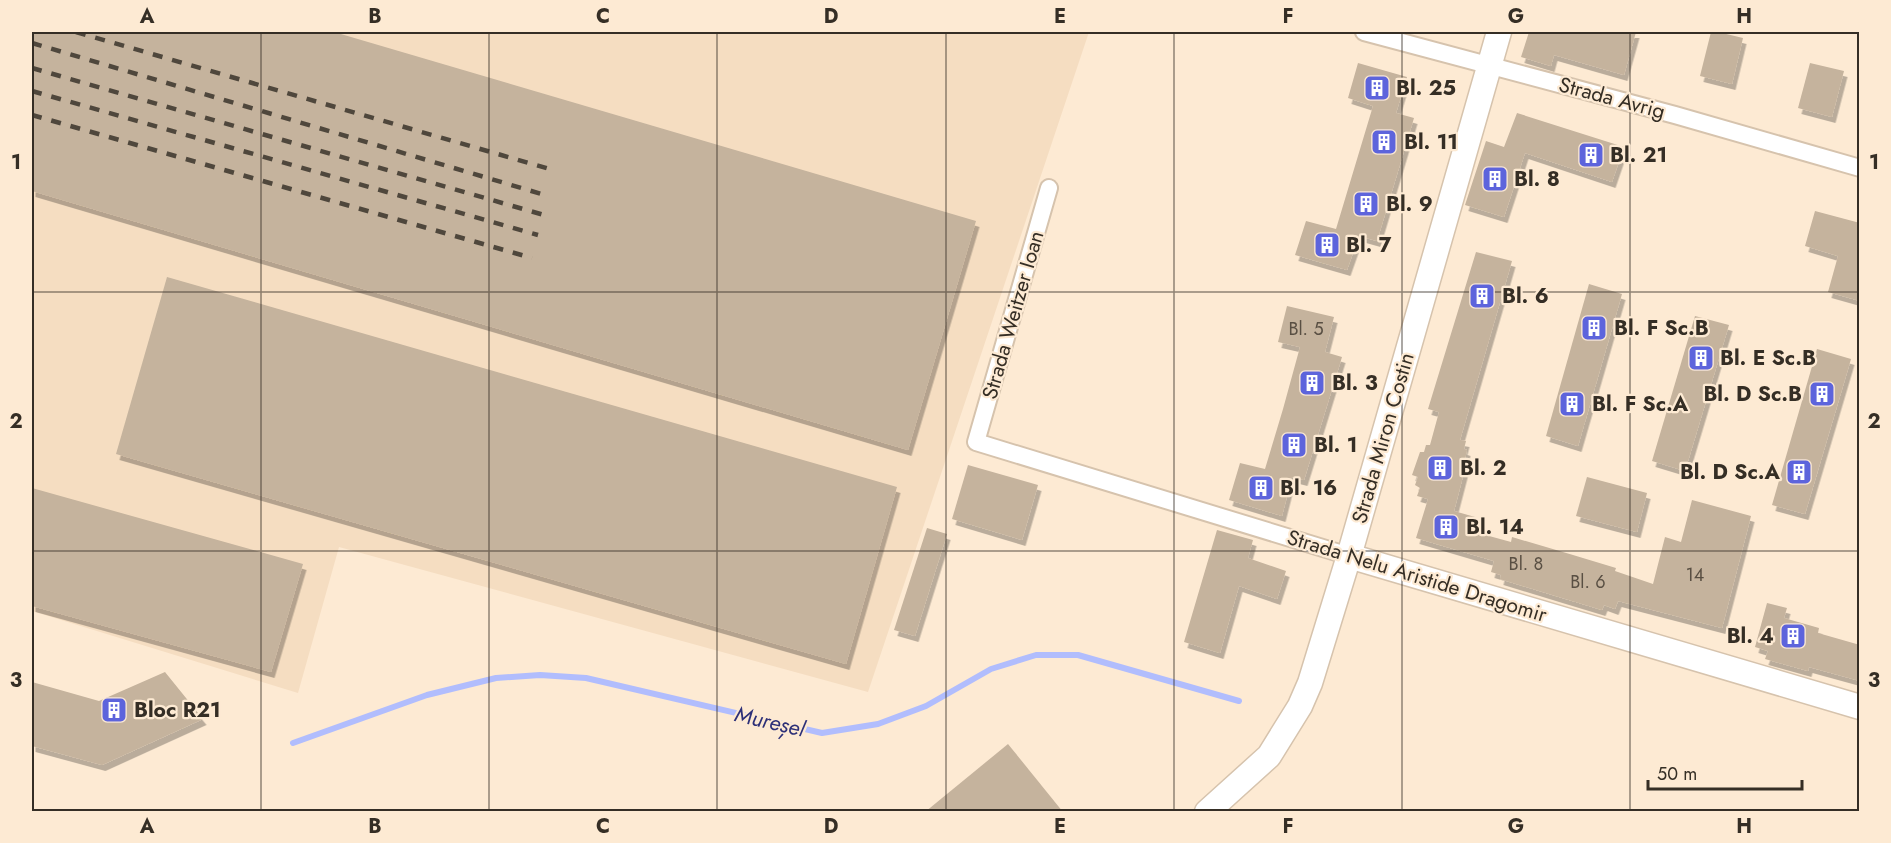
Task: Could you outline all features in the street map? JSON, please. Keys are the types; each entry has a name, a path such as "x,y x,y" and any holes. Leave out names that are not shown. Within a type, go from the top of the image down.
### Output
{"main road":[{"name":"Strada Miron Costin","path":"1207,812 1269,756 1300,706 1310,683 1349,556 1499,32"},
{"name":"Strada Nelu Aristide Dragomir","path":"1349,556 1860,707"}],"street":[{"name":"Strada Avrig","path":"1364,32 1860,168"},
{"name":"Strada Weitzer Ioan","path":"976,442 1049,188"},
{"name":"Strada Nelu Aristide Dragomir","path":"976,442 1349,556"}],"shaded area":[{"path":"32,32 1089,32 868,692 339,547 298,693 32,611"}],"building":[{"path":"32,32 334,32 976,221 908,450 32,191"},
{"path":"1529,32 1636,32 1624,75 1554,55 1551,66 1521,57"},
{"path":"1711,32 1743,38 1732,84 1700,76"},
{"path":"1358,63 1407,77 1396,113 1414,118 1377,241 1359,236 1347,270 1295,255 1306,221 1336,229 1373,106 1348,98"},
{"path":"1810,63 1844,71 1832,117 1798,108"},
{"path":"1517,113 1624,147 1612,182 1525,153 1504,217 1465,205 1486,141 1504,147"},
{"path":"1815,211 1860,223 1860,301 1828,292 1838,256 1805,246"},
{"path":"1476,252 1512,261 1460,440 1466,441 1464,449 1467,450 1465,459 1467,461 1454,511 1475,517 1471,531 1511,542 1512,537 1616,568 1615,571 1653,584 1665,537 1681,542 1692,500 1751,516 1722,628 1618,601 1615,609 1604,605 1602,610 1500,579 1501,575 1491,572 1494,561 1416,538 1428,499 1417,496 1420,488 1415,485 1418,477 1412,475 1420,452 1424,452 1426,445 1430,445 1439,412 1428,409"},
{"path":"167,277 897,487 846,664 116,454"},
{"path":"1589,284 1622,294 1578,446 1546,436"},
{"path":"1287,306 1334,317 1325,352 1342,357 1304,480 1292,477 1282,516 1229,500 1240,463 1265,469 1283,409 1300,347 1278,342"},
{"path":"1695,316 1729,325 1685,471 1652,461"},
{"path":"1817,349 1851,359 1805,514 1772,505"},
{"path":"968,465 1038,485 1022,540 952,519"},
{"path":"1587,477 1647,493 1637,532 1576,516"},
{"path":"32,488 303,564 271,672 32,606"},
{"path":"927,528 947,534 915,636 894,630"},
{"path":"1217,530 1253,540 1248,558 1286,571 1277,599 1239,586 1220,653 1184,642"},
{"name":"Bl. 4","path":"1767,603 1787,608 1784,618 1819,628 1818,633 1860,645 1860,681 1809,667 1808,671 1765,659 1768,651 1755,647"},
{"name":"Bloc R21","path":"165,672 203,719 102,765 32,746 32,682 99,701"},
{"path":"1008,744 1063,812 925,812"}],"waterway":[{"name":"Mureșel","path":"293,743 427,695 496,678 540,675 586,678 822,733 878,724 926,706 991,669 1036,655 1078,655 1239,701"}],"railway":[{"path":"76,32 553,170"},
{"path":"32,43 545,195"},
{"path":"32,68 544,215"},
{"path":"32,91 538,235"},
{"path":"32,115 532,258"}],"place":[{"name":"Bl. 25","path":"1377,88"},
{"name":"Bl. 11","path":"1384,142"},
{"name":"Bl. 21","path":"1591,155"},
{"name":"Bl. 8","path":"1495,179"},
{"name":"Bl. 9","path":"1366,204"},
{"name":"Bl. 7","path":"1327,245"},
{"name":"Bl. 6","path":"1482,296"},
{"name":"Bl. F Sc.B","path":"1594,328"},
{"name":"Bl. E Sc.B","path":"1701,358"},
{"name":"Bl. 3","path":"1312,383"},
{"name":"Bl. D Sc.B","path":"1822,394"},
{"name":"Bl. F Sc.A","path":"1572,404"},
{"name":"Bl. 1","path":"1294,445"},
{"name":"Bl. 2","path":"1440,468"},
{"name":"Bl. D Sc.A","path":"1799,472"},
{"name":"Bl. 16","path":"1261,488"},
{"name":"Bl. 14","path":"1446,527"},
{"name":"Bl. 4","path":"1793,636"},
{"name":"Bloc R21","path":"114,710"}]}
